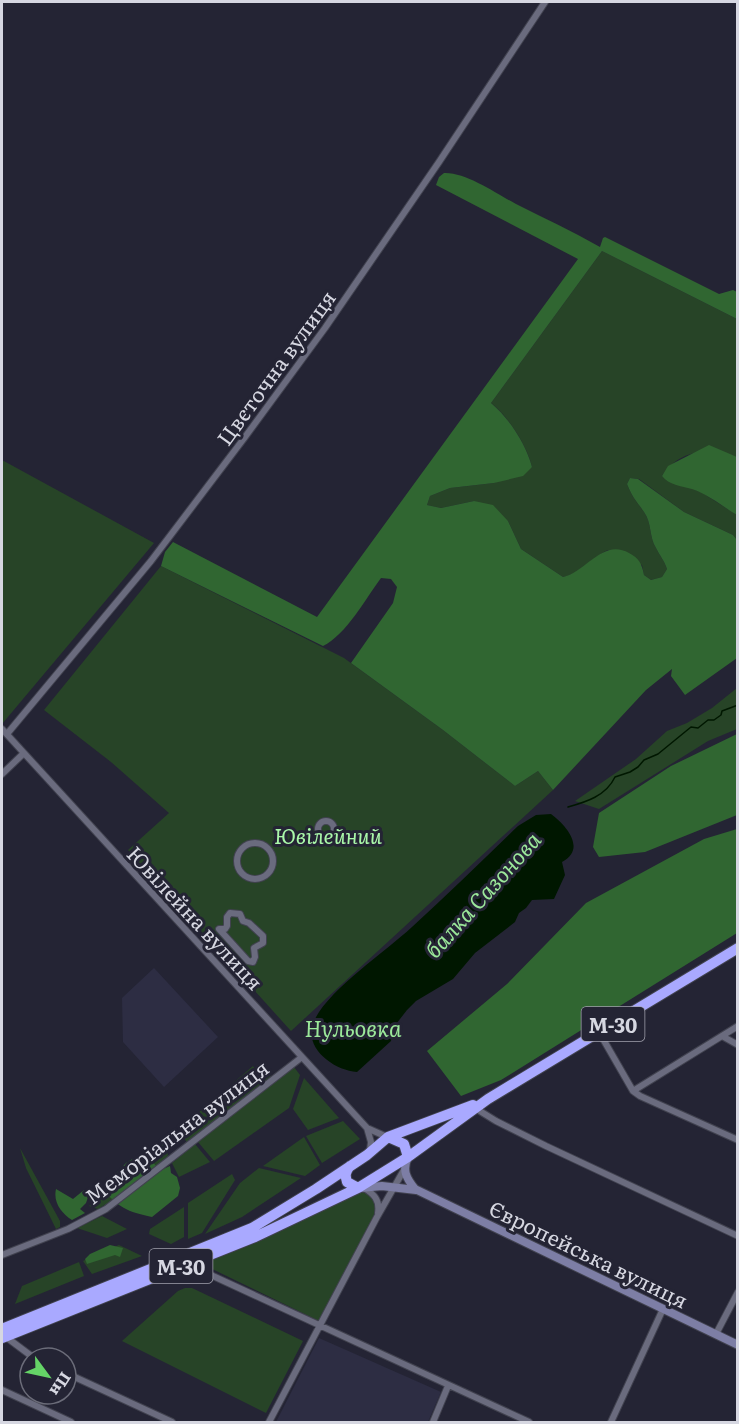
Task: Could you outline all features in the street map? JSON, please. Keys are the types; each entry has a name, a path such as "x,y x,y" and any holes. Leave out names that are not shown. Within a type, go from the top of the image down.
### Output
{"highway":[{"name":"М-30","path":"3,1334 255,1237 361,1188 488,1099 738,948"},
{"name":"М-30","path":"3,1334 252,1228 367,1155 388,1137 488,1099"},
{"path":"388,1137 404,1144 408,1156"},
{"path":"350,1166 346,1171 347,1182 361,1188"}],"street":[{"name":"Цвєточна вулиця","path":"4,731 151,561 245,437 439,162 545,2"},
{"name":"Ювілейна вулиця","path":"4,731 366,1128 388,1137"},
{"path":"2,774 24,753"},
{"path":"262,844 273,856 273,864 264,877 256,879 242,873 238,866 238,858 241,850 247,845 262,844"},
{"path":"233,913 242,915 243,921 249,923 264,939 263,944 256,945 254,948 253,962 248,961 219,929 226,928 228,916 233,913"},
{"path":"633,1091 738,1026"},
{"path":"599,1032 633,1091 738,1140"},
{"path":"723,1036 738,1045"},
{"name":"Меморіальна вулиця","path":"2,1256 68,1229 106,1209 302,1057"},
{"path":"475,1108 546,1146 738,1236"},
{"path":"366,1128 371,1142 371,1149 367,1155"},
{"path":"269,1422 405,1168 408,1156"},
{"name":"Європейська вулиця","path":"405,1168 408,1181 415,1189 738,1345"},
{"name":"Європейська вулиця","path":"361,1188 393,1187 425,1193"},
{"path":"361,1188 375,1196 377,1217"},
{"path":"187,1264 319,1327 529,1422"},
{"path":"716,1334 738,1292"},
{"path":"610,1422 663,1309"},
{"path":"3,1334 18,1346"},
{"path":"78,1379 172,1422"},
{"path":"433,1422 448,1386"},
{"path":"2,1390 71,1422"}],"shaded area":[{"path":"154,968 218,1037 164,1087 123,1042 122,998"},
{"path":"319,1338 441,1392 428,1422 276,1422"}],"green space":[{"path":"444,173 471,180 600,247 605,237 719,294 733,290 737,292 737,319 602,251 491,403 516,432 526,449 532,467 523,476 494,483 450,488 430,496 427,505 441,508 474,501 493,505 508,521 521,549 563,577 603,553 620,550 638,559 644,575 651,580 662,577 667,569 654,544 647,516 627,484 630,478 638,479 684,512 733,535 737,540 737,658 685,695 671,676 672,669 646,690 553,790 538,771 515,786 351,663 393,603 397,587 391,579 381,578 348,625 323,646 161,566 165,552 173,542 317,617 578,259 436,185 439,177"},
{"path":"602,251 737,319 737,457 706,451 686,455 669,467 662,476 701,492 737,515 737,540 733,535 684,512 639,479 630,478 627,484 647,516 654,544 667,569 662,577 651,580 644,575 642,565 608,550 576,572 563,577 521,549 508,521 474,501 441,508 427,505 430,496 450,488 494,483 532,467 516,432 491,403"},
{"path":"709,445 737,457 737,515 704,494 672,483 662,476 668,466"},
{"path":"2,460 154,543 2,724"},
{"name":"Ювілейний","path":"161,566 344,658 515,786 538,771 553,790 291,1031 128,850 169,813 111,762 44,710"},
{"path":"737,688 737,729 708,741 599,809 575,801 636,759 667,731 687,723 712,708"},
{"path":"737,734 737,815 645,852 599,857 593,847 599,813 671,766"},
{"path":"737,829 737,933 501,1080 461,1096 427,1051 507,984 586,903 704,839"},
{"path":"253,1066 256,1071 271,1076 187,1142 177,1131"},
{"path":"294,1067 300,1075 289,1108 214,1161 198,1142"},
{"path":"304,1078 339,1118 308,1130 293,1109"},
{"path":"343,1121 360,1139 322,1163 306,1136"},
{"path":"173,1135 178,1141 167,1150 168,1156 125,1191 98,1209 89,1206"},
{"path":"304,1137 320,1165 305,1176 263,1166"},
{"path":"161,1141 165,1143 164,1149 156,1148 151,1158 161,1170 170,1166 171,1173 177,1177 180,1188 178,1196 152,1217 124,1208 102,1188 126,1163"},
{"path":"195,1144 210,1162 179,1177 172,1163"},
{"path":"20,1148 60,1221 60,1227 56,1229 26,1168"},
{"path":"259,1168 301,1178 242,1217 205,1234 240,1183"},
{"path":"232,1174 235,1180 202,1233 188,1239 188,1203"},
{"path":"56,1189 73,1199 84,1190 90,1191 86,1203 80,1209 85,1213 72,1220 68,1217 57,1203"},
{"path":"361,1192 372,1195 375,1204 375,1219 321,1322 202,1264 257,1242"},
{"path":"184,1207 184,1237 171,1244 149,1234 150,1229"},
{"path":"102,1216 127,1229 107,1238 77,1228"},
{"path":"110,1245 123,1248 120,1257 115,1255 87,1264 85,1259 90,1254"},
{"path":"119,1245 142,1256 92,1274 83,1261"},
{"path":"79,1262 84,1276 15,1304 22,1286"},
{"path":"192,1288 303,1341 266,1413 122,1341 178,1291"}],"water":[{"name":"Нульовка","path":"551,814 563,824 573,844 573,851 562,862 565,875 554,899 532,900 519,913 515,922 475,953 453,979 416,1001 393,1028 391,1041 357,1072 338,1067 322,1056 312,1040 311,1031 321,1009 331,997 412,927 518,826 536,815"}],"waterway":[{"name":"балка Сазонова","path":"568,807 601,794 615,777 630,772 644,760 658,754 691,727 698,728 708,720 714,720 721,715 722,711 738,705"}]}
